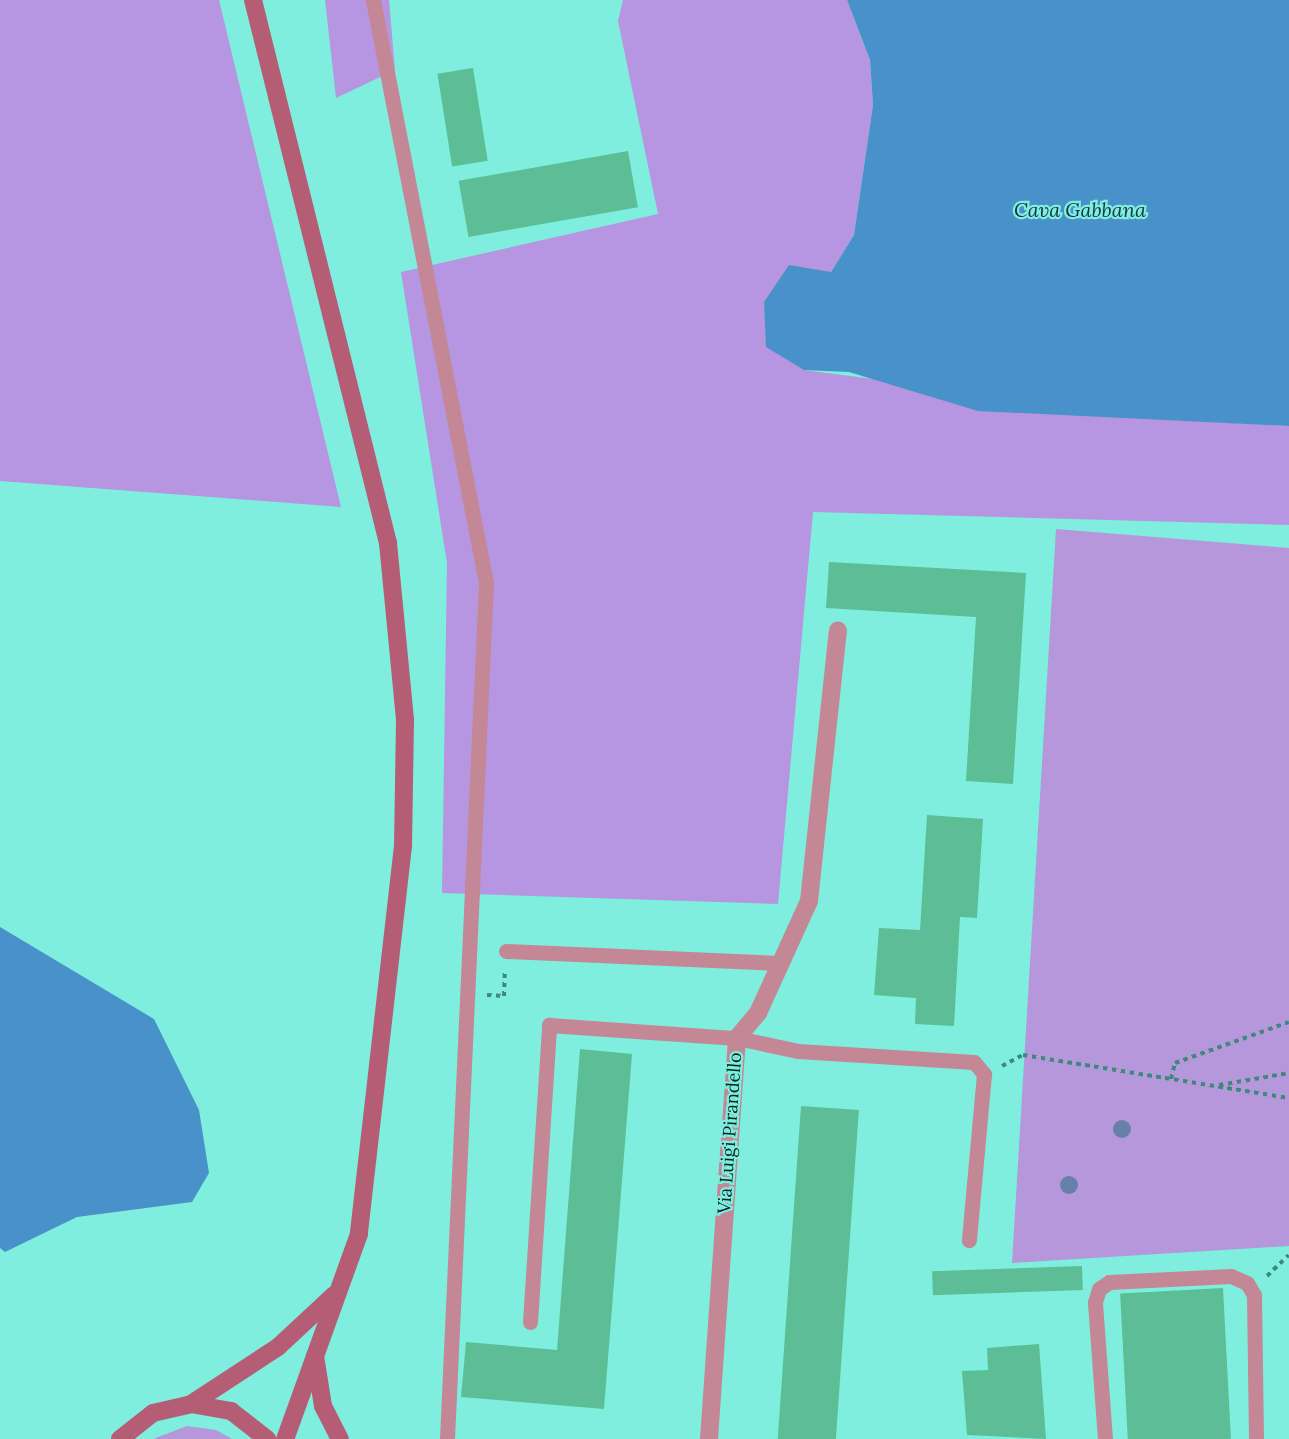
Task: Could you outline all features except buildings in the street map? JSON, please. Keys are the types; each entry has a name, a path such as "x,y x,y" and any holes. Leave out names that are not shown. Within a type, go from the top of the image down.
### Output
{"street":[{"path":"253,0 388,543 402,661 403,846 362,1215 353,1256 335,1293 285,1439"},
{"name":"Via Luigi Pirandello","path":"709,1439 737,1038 758,1013 810,901 838,631"},
{"path":"120,1439 153,1413 191,1404 278,1347 335,1293"},
{"path":"315,1356 323,1406 340,1439"},
{"path":"191,1404 231,1411 267,1439"}],"lane":[{"path":"373,0 486,584 447,1439"},
{"path":"506,951 781,963"},
{"path":"530,1322 549,1025 737,1038 798,1051 974,1062 984,1074 969,1240"},
{"path":"1105,1439 1095,1302 1099,1289 1109,1282 1231,1276 1249,1286 1254,1295 1256,1439"}],"path":[{"path":"468,995 504,996 506,951"},
{"path":"1171,1079 1175,1063 1289,1022"},
{"path":"984,1074 1023,1055 1289,1098"},
{"path":"1214,1086 1289,1073"},
{"path":"1249,1286 1271,1275 1289,1254"}],"shaded area":[{"path":"0,0 219,0 341,507 0,481"},
{"path":"325,0 389,0 395,70 336,98"},
{"path":"623,0 847,0 870,60 873,105 854,235 831,272 804,370 1197,421 1289,426 1289,525 813,512 778,904 442,893 447,563 401,272 658,214 618,21"},
{"path":"1056,529 1289,548 1289,1246 1012,1263"},
{"path":"187,1426 216,1430 232,1439 153,1439"}],"water":[{"name":"Cava Gabbana","path":"847,0 1289,0 1289,426 978,411 849,372 804,370 766,347 764,302 789,265 831,272 854,235 873,105 870,60"},
{"path":"0,927 154,1019 199,1110 209,1173 192,1202 77,1217 5,1252 0,1248"}]}
